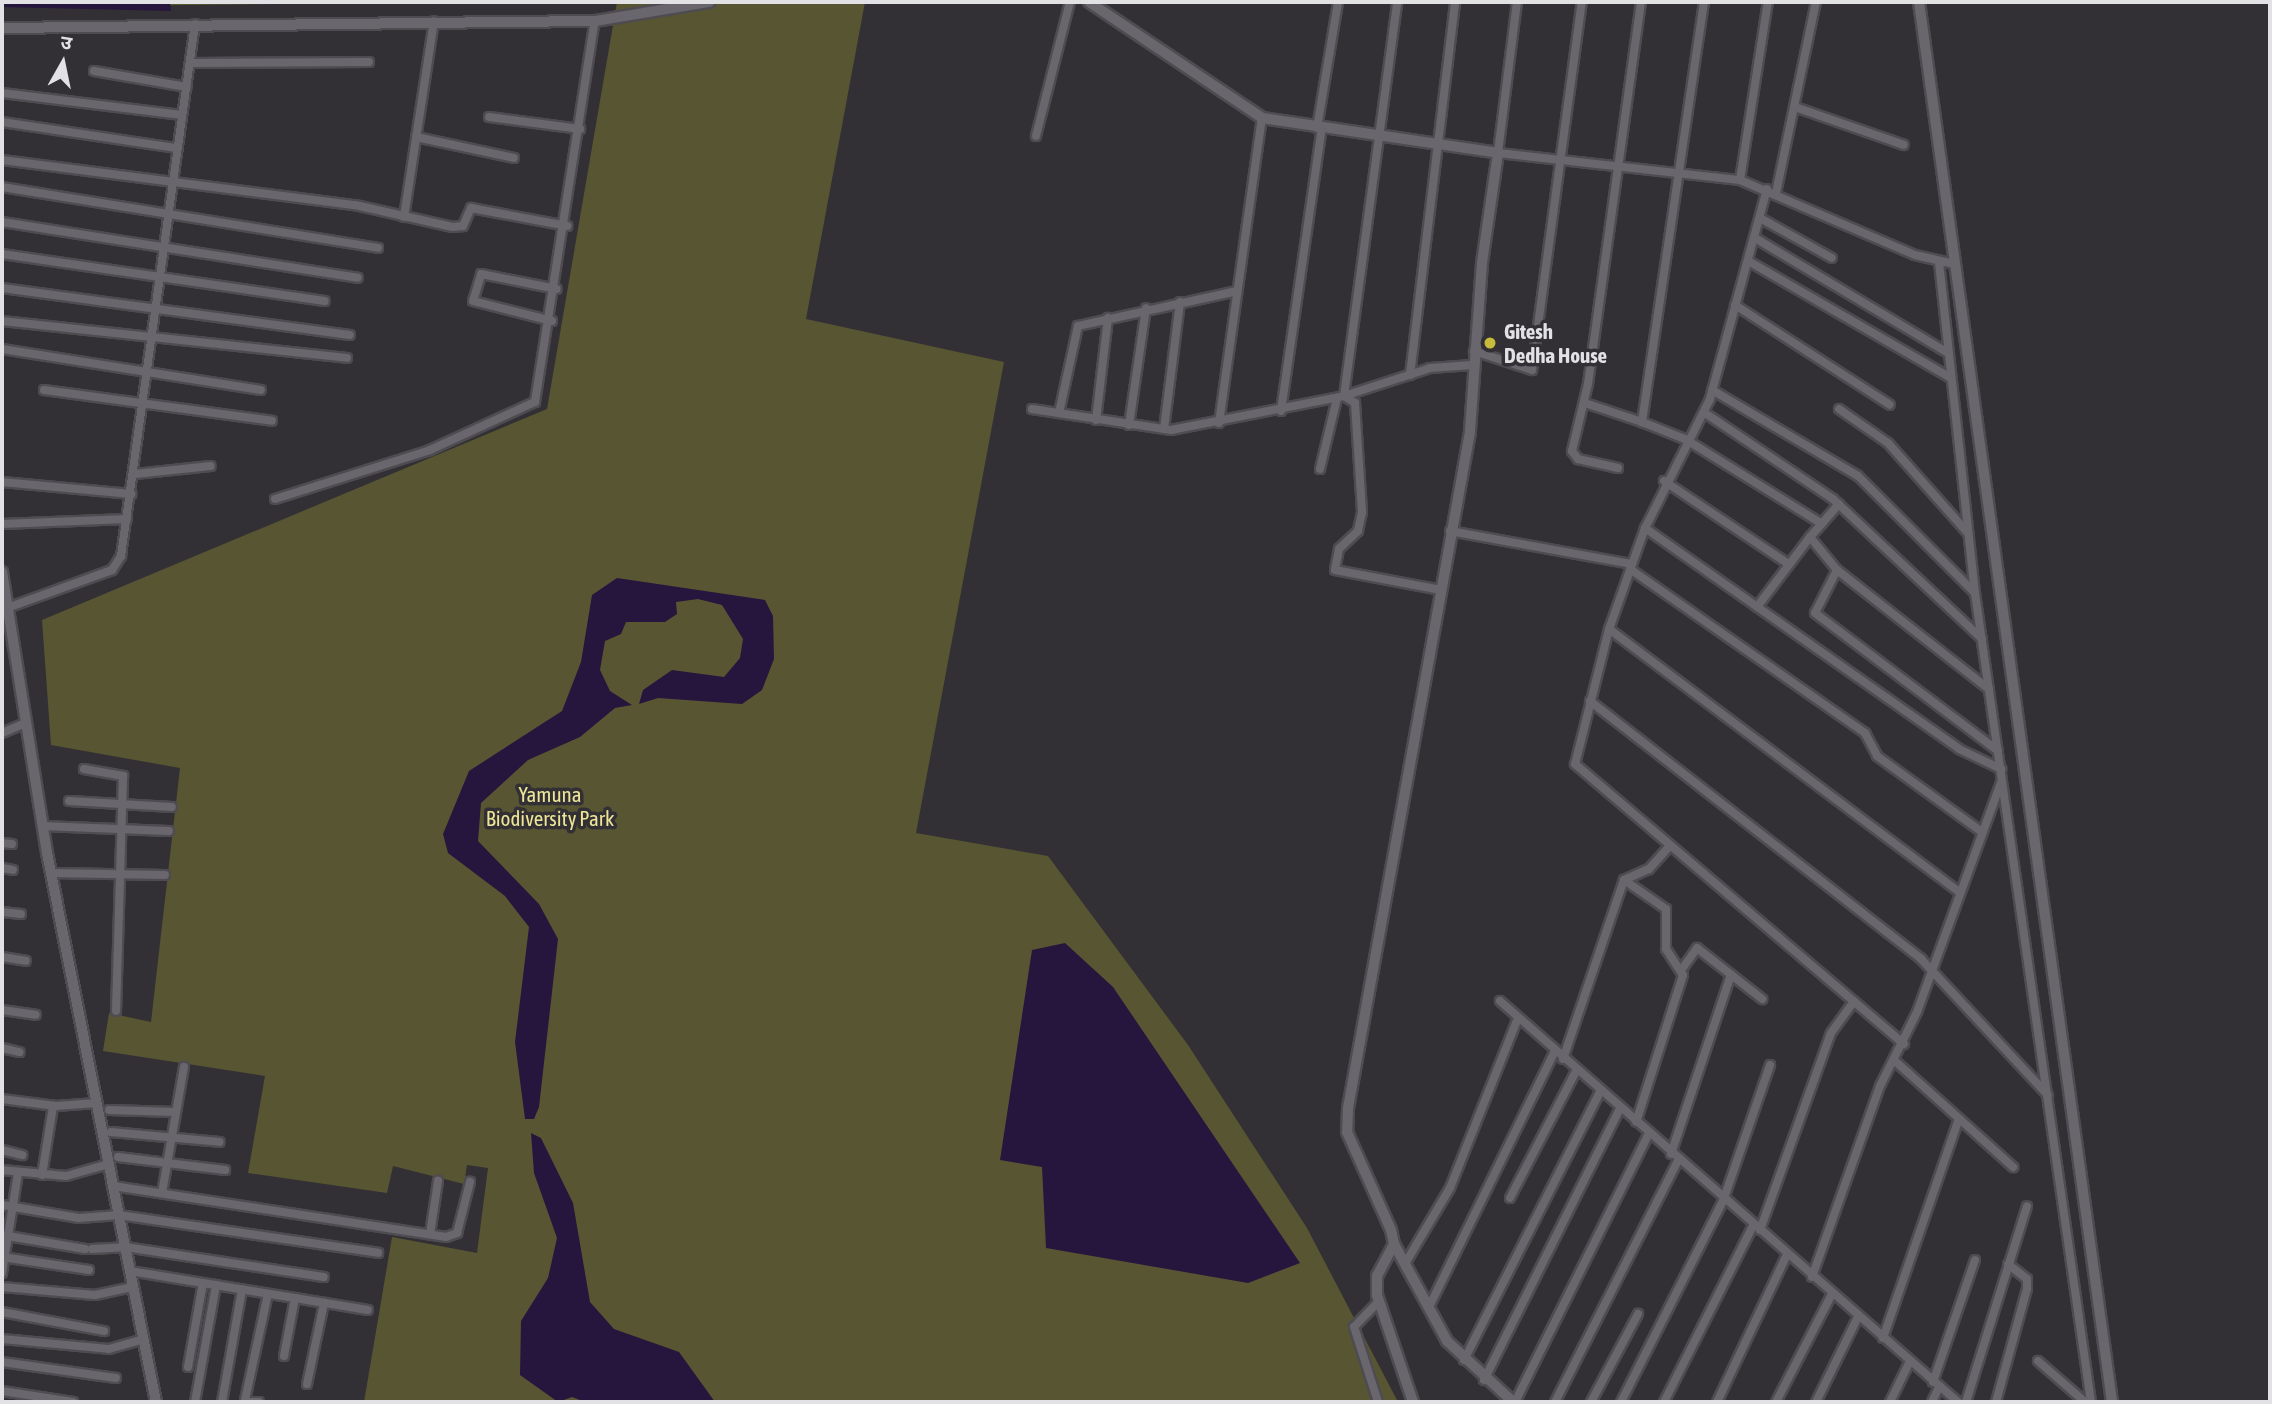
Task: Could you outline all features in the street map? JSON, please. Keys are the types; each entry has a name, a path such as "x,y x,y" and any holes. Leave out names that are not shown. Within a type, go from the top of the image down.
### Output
{"street":[{"path":"2,27 595,21 709,2"},
{"path":"1036,136 1070,2"},
{"path":"1089,2 1103,6 1262,118 1434,145 1498,153 1560,155 1740,180 1939,262 1954,264"},
{"path":"1281,411 1319,128 1339,2"},
{"path":"1320,469 1340,397 1375,136 1397,2"},
{"path":"1410,375 1434,145 1455,2"},
{"path":"1517,2 1472,365 1470,432 1450,531 1347,1132 1394,1244 1429,1307 1464,1360 1484,1380 1514,1402 1650,1133"},
{"path":"1474,351 1532,370 1582,2"},
{"path":"1618,468 1573,457 1585,403 1641,2"},
{"path":"1642,422 1704,2"},
{"path":"1740,180 1768,2"},
{"path":"1776,193 1816,2"},
{"path":"1919,2 2112,1402"},
{"path":"404,217 435,21"},
{"path":"275,499 430,450 532,405 552,321 595,21"},
{"path":"7,608 112,570 127,519 135,474 145,373 164,277 175,148 187,87 195,24"},
{"path":"190,63 369,62"},
{"path":"94,71 187,87"},
{"path":"2,93 180,116"},
{"path":"1795,107 1904,145"},
{"path":"489,117 580,129"},
{"path":"1219,423 1233,292 1262,118"},
{"path":"2,122 175,148"},
{"path":"416,137 514,158"},
{"path":"2,160 173,181 460,228 474,208 567,226"},
{"path":"2,187 378,248"},
{"path":"1767,189 1750,262 1735,305 1712,390 1704,413 1685,439 1664,481 1645,527 1609,629 1575,757 1579,771 1904,1044"},
{"path":"1760,218 1832,258"},
{"path":"2,222 168,244 358,278"},
{"path":"1755,239 1946,352"},
{"path":"2,254 325,301"},
{"path":"1750,262 1949,377"},
{"path":"1939,262 1946,352 1975,593 2091,1402"},
{"path":"552,321 473,301 481,274 557,289"},
{"path":"2,288 350,335"},
{"path":"1059,414 1074,331 1108,318 1233,292"},
{"path":"1164,429 1180,302"},
{"path":"1735,305 1890,405"},
{"path":"1129,425 1146,309"},
{"path":"1096,420 1108,318"},
{"path":"2,321 150,341 347,358"},
{"path":"2,349 261,390"},
{"path":"1032,409 1164,429 1219,423 1281,411 1340,397 1410,375 1472,365"},
{"path":"44,390 272,421"},
{"path":"1712,390 1858,476 1975,593"},
{"path":"1340,397 1355,403 1362,512 1358,531 1339,549 1335,570 1441,590"},
{"path":"1585,403 1685,439 1822,524"},
{"path":"1839,409 1888,443 1968,533"},
{"path":"1704,413 1839,504 1982,639"},
{"path":"135,474 211,466"},
{"path":"1664,481 1787,563"},
{"path":"2,482 131,494"},
{"path":"1757,607 1787,563 1839,504"},
{"path":"2,524 127,519"},
{"path":"1645,527 1959,749 2001,769"},
{"path":"1450,531 1631,567 1865,733 1877,756 1982,832"},
{"path":"1810,537 1837,570 1989,689"},
{"path":"1837,570 1814,609 1820,620 1998,751"},
{"path":"2,572 42,826 97,1103 113,1160 113,1186 156,1402"},
{"path":"1609,629 1960,893"},
{"path":"1590,701 1931,971 2048,1095"},
{"path":"2,733 25,723"},
{"path":"84,769 122,774 116,874 116,1011"},
{"path":"1812,1277 1880,1086 1904,1044 2002,780"},
{"path":"69,801 172,807"},
{"path":"42,826 169,831"},
{"path":"2,843 12,844"},
{"path":"1563,1059 1624,880 1649,869 1669,847"},
{"path":"2,868 13,870"},
{"path":"51,873 166,875"},
{"path":"1624,880 1666,909 1666,949 1682,969"},
{"path":"2,912 21,914"},
{"path":"1636,1122 1682,969 1697,948 1762,999"},
{"path":"2,957 26,961"},
{"path":"1671,1154 1731,975"},
{"path":"1500,1001 1576,1071 1650,1133 1723,1202 1958,1402"},
{"path":"1664,1402 1756,1228 1831,1033 1854,1001"},
{"path":"2,1010 36,1015"},
{"path":"1406,1262 1450,1188 1518,1018"},
{"path":"2,1048 20,1052"},
{"path":"1429,1307 1555,1051"},
{"path":"1895,1061 2013,1167"},
{"path":"1620,1402 1723,1202 1770,1065"},
{"path":"162,1194 174,1112 184,1067"},
{"path":"1510,1198 1576,1071"},
{"path":"1464,1360 1600,1092"},
{"path":"2,1098 57,1106 97,1103"},
{"path":"42,1175 57,1106"},
{"path":"1484,1380 1620,1108"},
{"path":"109,1110 174,1112"},
{"path":"1884,1338 1959,1118"},
{"path":"111,1132 220,1142"},
{"path":"2,1150 22,1155"},
{"path":"2,1170 70,1175 113,1160 166,1161 225,1170"},
{"path":"1555,1402 1678,1161"},
{"path":"2,1273 5,1235 18,1173"},
{"path":"430,1234 438,1181"},
{"path":"113,1186 430,1234 457,1233 470,1182"},
{"path":"2,1205 80,1218 119,1215 378,1253"},
{"path":"1966,1402 2026,1206"},
{"path":"5,1235 89,1249 125,1247 324,1277"},
{"path":"1394,1244 1377,1276 1379,1301 1413,1402"},
{"path":"3,1257 89,1270"},
{"path":"1717,1402 1786,1257"},
{"path":"1932,1402 1975,1260"},
{"path":"1996,1402 2027,1289 2026,1279 2008,1264"},
{"path":"130,1271 368,1310"},
{"path":"188,1367 203,1283"},
{"path":"195,1402 216,1285"},
{"path":"2,1287 97,1295 133,1287"},
{"path":"222,1402 242,1290"},
{"path":"259,1402 245,1401 268,1294"},
{"path":"1776,1402 1832,1294"},
{"path":"284,1356 295,1298"},
{"path":"1378,1402 1354,1327 1379,1301"},
{"path":"307,1384 324,1303"},
{"path":"2,1312 104,1331"},
{"path":"1591,1402 1638,1314"},
{"path":"1816,1402 1858,1317"},
{"path":"2,1339 110,1349 144,1339"},
{"path":"2038,1360 2085,1402"},
{"path":"1890,1402 1910,1361"},
{"path":"2,1362 116,1378"},
{"path":"2,1391 73,1402"}],"green space":[{"path":"2,2 469,2 2,7"},
{"name":"Yamuna Biodiversity Park","path":"617,2 865,2 806,319 1004,362 916,833 1048,856 1188,1045 1307,1228 1398,1402 364,1402 392,1237 477,1253 488,1168 467,1165 464,1184 393,1166 387,1193 248,1173 265,1076 103,1051 109,1013 151,1022 180,768 51,745 42,620 547,409"}],"shaded area":[{"path":"2,2 170,2 171,11 2,7"},
{"path":"617,578 765,600 773,616 774,659 762,690 742,704 658,698 639,704 643,690 672,670 724,677 740,658 743,639 722,605 698,599 676,602 677,614 665,622 626,622 621,634 605,641 600,670 610,691 632,705 615,708 580,737 528,760 481,803 478,841 539,904 558,939 539,1107 534,1119 525,1119 515,1042 529,927 505,896 448,853 443,834 469,771 562,711 581,662 592,595"},
{"path":"1065,943 1113,987 1300,1263 1248,1283 1046,1248 1042,1167 1000,1160 1032,950"},
{"path":"531,1133 541,1138 573,1203 590,1302 614,1329 679,1352 715,1402 585,1402 572,1397 558,1402 520,1375 521,1321 548,1278 557,1238 534,1173"}],"place":[{"name":"Gitesh Dedha House","path":"1490,343"}]}
